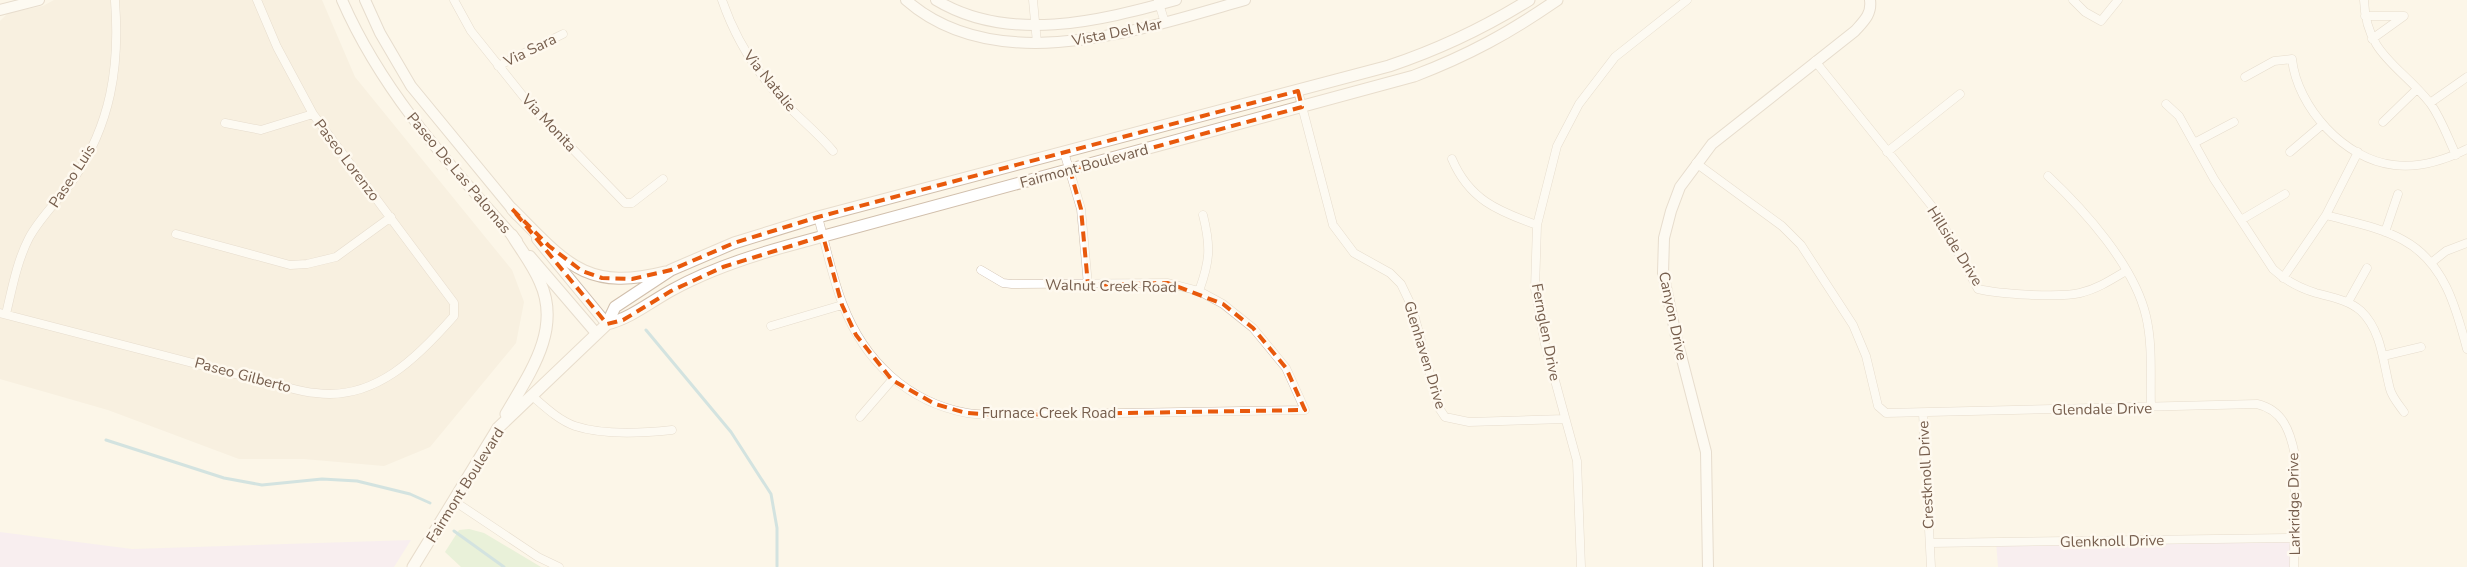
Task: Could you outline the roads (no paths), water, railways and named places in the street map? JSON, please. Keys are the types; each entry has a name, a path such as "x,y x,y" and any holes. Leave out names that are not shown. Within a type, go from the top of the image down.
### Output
{"main road":[{"name":"Fairmont Boulevard","path":"607,324 615,307 671,270 734,243 818,217 1298,91 1434,51 1493,23 1529,0"},
{"name":"Fairmont Boulevard","path":"414,567 498,428 530,395 607,324 623,320 671,291 723,266 823,236 1414,76 1454,61 1488,44 1557,0"},
{"path":"512,209 549,246 574,265 591,274 602,278 623,280 671,270"},
{"path":"498,428 536,362 546,338 548,320 540,282 512,235"}],"street":[{"path":"0,10 40,0"},
{"name":"Paseo Lorenzo","path":"257,0 277,47 313,114 391,217 456,308"},
{"name":"Paseo De Las Palomas","path":"342,0 364,48 382,77 418,127 596,333"},
{"name":"Paseo De Las Palomas","path":"365,0 380,32 411,86 607,324"},
{"name":"Via Monita","path":"454,0 471,31 498,66 543,118 626,203 632,203 663,179"},
{"name":"Via Natalie","path":"722,0 738,39 754,66 783,101 820,136 833,152"},
{"name":"Vista Del Mar","path":"906,0 934,20 958,30 984,37 1037,43 1096,39 1165,23 1245,0"},
{"name":"Vista Del Mar","path":"936,0 965,13 993,20 1036,25 1088,22 1159,2 1176,0"},
{"path":"1033,0 1037,43"},
{"name":"Fernglen Drive","path":"1581,567 1577,461 1545,344 1535,289 1536,225 1557,146 1579,104 1614,58 1687,0"},
{"name":"Canyon Drive","path":"1708,567 1706,452 1662,273 1664,238 1671,211 1680,187 1712,144 1731,127 1855,31 1866,19 1871,7 1870,0"},
{"path":"2073,0 2085,12 2102,21 2118,0"},
{"path":"2364,0 2365,16 2372,39 2385,59 2430,104 2456,154"},
{"name":"Paseo Luis","path":"3,313 19,262 30,236 74,180 95,143 111,90 118,42 115,1"},
{"path":"1159,2 1165,23"},
{"path":"2365,16 2404,16 2372,39"},
{"name":"Via Sara","path":"498,66 563,34"},
{"path":"2245,77 2274,61 2292,59 2294,76 2313,111 2323,124 2358,152 2377,161 2394,165 2424,165 2467,149"},
{"name":"Hillside Drive","path":"1815,61 1935,210 1978,289 2016,294 2079,294 2100,287 2126,271"},
{"path":"2430,104 2467,78"},
{"path":"2383,122 2417,90"},
{"name":"Glenhaven Drive","path":"1298,91 1333,225 1354,253 1390,273 1401,284 1412,307 1439,408 1445,417 1468,422 1565,419"},
{"path":"1887,152 1960,94"},
{"path":"2166,104 2179,116 2262,254 2283,278 2298,286 2348,302 2360,310 2371,322 2391,391 2404,412"},
{"path":"225,123 261,130 313,114"},
{"path":"2194,143 2234,122"},
{"path":"2290,152 2323,124"},
{"path":"1064,152 1081,209 1088,285"},
{"path":"2283,278 2326,215 2358,152"},
{"path":"1452,159 1458,174 1479,199 1504,214 1536,225"},
{"name":"Crestknoll Drive","path":"1696,163 1782,226 1801,245 1853,325 1866,356 1878,406 1886,413 1922,413 1931,567"},
{"path":"2048,176 2069,196 2100,231 2126,271 2146,314 2150,354 2151,408"},
{"path":"2241,220 2285,194"},
{"path":"2384,232 2398,194"},
{"path":"1198,291 1208,267 1210,251 1203,214"},
{"path":"2326,215 2384,232 2415,247 2431,263 2450,292 2465,331 2467,349"},
{"path":"176,234 290,265 307,264 336,258 391,217"},
{"name":"Furnace Creek Road","path":"818,217 842,305 856,335 875,362 892,380 935,404 966,413 1001,415 1305,410"},
{"path":"2431,263 2446,251 2467,243"},
{"path":"2348,302 2367,268"},
{"name":"Walnut Creek Road","path":"981,270 1003,283 1012,284 1168,283 1198,291 1223,304 1254,328 1286,368 1305,410"},
{"path":"771,326 842,305"},
{"name":"Paseo Gilberto","path":"3,313 315,394 336,394 357,392 395,374 447,325 454,316 456,308"},
{"path":"2382,356 2421,347"},
{"path":"860,417 892,380"},
{"path":"530,395 558,418 576,426 595,430 649,432 672,430"},
{"name":"Glendale Drive","path":"1922,413 2257,404 2270,407 2279,415"},
{"name":"Larkridge Drive","path":"2279,415 2292,439 2295,455 2294,567"},
{"path":"454,501 538,557 559,567"},
{"name":"Glenknoll Drive","path":"1930,543 2294,538"}],"waterway":[{"path":"646,330 731,432 771,494 777,528 777,566"},
{"path":"106,440 224,478 262,485 322,479 357,481 410,494 430,503"},
{"path":"454,531 504,567"}]}
